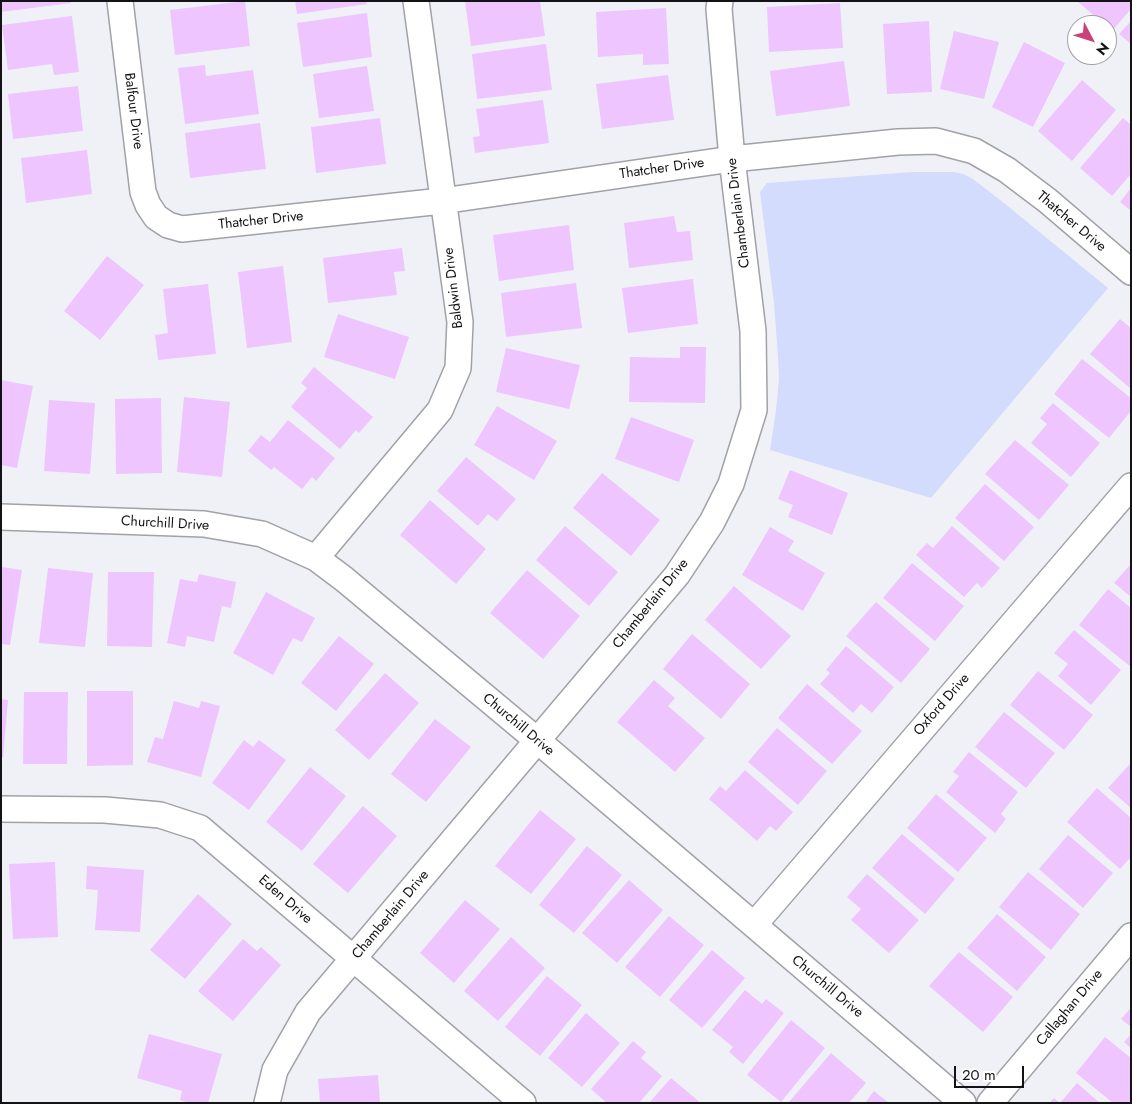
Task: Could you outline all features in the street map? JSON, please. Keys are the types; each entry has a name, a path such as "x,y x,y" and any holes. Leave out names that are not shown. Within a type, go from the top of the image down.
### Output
{"street":[{"name":"Balfour Drive","path":"120,1 143,192 148,206 156,217"},
{"name":"Baldwin Drive","path":"316,558 440,410 458,368 460,322 416,1"},
{"name":"Chamberlain Drive","path":"267,1103 275,1070 308,1012 354,960 677,575 712,522 731,484 754,410 753,331 732,159 719,9 720,1"},
{"name":"Thatcher Drive","path":"156,217 168,225 182,229 196,228 442,201 732,159 936,141 974,151 1007,170 1048,201 1131,272"},
{"name":"Oxford Drive","path":"754,925 1131,486"},
{"name":"Churchill Drive","path":"1,518 204,524 262,534 316,558 344,579 538,741 963,1103"},
{"name":"Eden Drive","path":"1,809 105,810 160,815 200,828 523,1103"},
{"name":"Callaghan Drive","path":"990,1103 1131,936"}],"shaded area":[{"path":"912,172 953,172 973,179 1108,288 931,498 770,450 779,379 774,303 760,192 767,183"}],"building":[{"path":"1,1 71,1 71,3 1,12"},
{"path":"245,1 250,46 175,55 170,10"},
{"path":"295,1 366,1 367,4 297,14"},
{"path":"465,1 540,1 545,36 471,46"},
{"path":"1077,1 1131,1 1131,9 1117,25 1117,15 1093,15"},
{"path":"840,3 843,48 769,52 767,7"},
{"path":"666,8 669,64 643,65 643,54 598,57 596,12"},
{"path":"367,13 372,57 303,67 297,23"},
{"path":"72,16 79,72 54,75 52,64 8,70 2,25"},
{"path":"929,21 932,92 887,94 883,24"},
{"path":"1131,21 1131,44 1119,34"},
{"path":"954,31 999,42 984,99 940,89"},
{"path":"1024,42 1065,63 1033,127 992,107"},
{"path":"546,44 552,90 477,99 472,54"},
{"path":"844,61 850,106 776,116 770,71"},
{"path":"205,65 206,76 253,70 259,114 185,124 178,68"},
{"path":"367,66 374,111 319,118 313,74"},
{"path":"668,75 674,120 602,129 596,84"},
{"path":"1082,80 1116,110 1072,161 1038,131"},
{"path":"78,86 83,131 13,139 8,94"},
{"path":"543,100 549,143 475,153 473,137 480,136 476,109"},
{"path":"380,118 386,164 316,173 311,127"},
{"path":"1123,118 1131,125 1131,174 1112,196 1080,168"},
{"path":"260,123 266,169 190,178 185,133"},
{"path":"87,150 92,194 26,203 21,158"},
{"path":"1131,188 1131,211 1120,202"},
{"path":"674,216 677,232 690,231 693,260 629,268 624,223"},
{"path":"569,225 574,270 499,281 493,235"},
{"path":"402,248 405,271 394,272 397,295 328,303 323,258"},
{"path":"107,256 144,285 100,340 64,311"},
{"path":"283,266 292,342 247,348 238,272"},
{"path":"693,279 698,324 628,333 622,288"},
{"path":"576,283 582,328 506,337 501,293"},
{"path":"208,284 216,354 158,360 155,335 168,333 163,289"},
{"path":"338,314 409,337 395,379 324,357"},
{"path":"1120,319 1131,328 1131,389 1090,354"},
{"path":"680,347 706,347 705,403 629,402 630,357 680,358"},
{"path":"506,348 580,365 569,409 496,392"},
{"path":"1082,359 1131,398 1131,411 1109,438 1054,394"},
{"path":"314,367 373,417 359,433 356,430 340,449 291,407 307,388 301,383"},
{"path":"1,380 33,386 17,468 1,465"},
{"path":"184,397 230,402 222,477 177,472"},
{"path":"161,398 162,473 116,474 115,399"},
{"path":"49,400 95,403 90,474 44,471"},
{"path":"1053,403 1100,443 1071,477 1031,443 1047,424 1040,418"},
{"path":"497,406 557,441 534,480 474,445"},
{"path":"631,417 694,440 679,482 615,459"},
{"path":"288,420 335,458 316,481 312,477 302,489 274,467 271,470 248,451 261,435 270,442"},
{"path":"1015,440 1069,485 1039,520 985,474"},
{"path":"466,457 516,499 497,521 488,514 478,526 437,491"},
{"path":"790,470 848,493 832,535 788,517 793,505 778,499"},
{"path":"602,473 660,520 631,556 573,508"},
{"path":"985,484 1034,527 1004,561 955,518"},
{"path":"430,500 486,549 456,584 400,535"},
{"path":"565,526 618,572 589,606 536,560"},
{"path":"952,526 1000,568 982,588 977,583 964,597 916,555 927,543 933,548"},
{"path":"770,527 794,541 788,551 825,573 803,611 742,575"},
{"path":"912,563 964,606 935,641 883,598"},
{"path":"1131,564 1131,597 1114,583"},
{"path":"1,567 22,570 10,645 1,644"},
{"path":"48,568 93,573 85,647 39,643"},
{"path":"527,570 580,616 543,659 490,613"},
{"path":"108,572 154,572 152,647 107,646"},
{"path":"199,574 236,582 231,608 222,606 214,642 187,636 185,647 167,643 180,579 197,582"},
{"path":"734,586 791,636 761,669 705,620"},
{"path":"1108,589 1131,608 1131,667 1079,625"},
{"path":"266,592 315,618 302,642 293,638 273,675 233,653"},
{"path":"876,602 930,649 901,683 846,636"},
{"path":"1074,630 1121,670 1091,705 1058,676 1068,664 1054,653"},
{"path":"692,634 750,684 721,719 663,669"},
{"path":"339,636 374,664 336,711 301,683"},
{"path":"846,646 894,687 872,713 861,704 853,713 820,684 830,673 826,670"},
{"path":"1038,671 1093,715 1064,750 1010,705"},
{"path":"385,673 419,703 369,760 335,730"},
{"path":"654,680 675,698 668,706 705,738 675,772 617,722"},
{"path":"807,684 862,731 832,764 778,718"},
{"path":"87,691 133,691 133,765 87,766"},
{"path":"24,692 68,692 67,764 23,764"},
{"path":"1,699 8,700 3,757 1,757"},
{"path":"174,701 199,708 201,701 220,706 201,777 147,762 155,737 163,739"},
{"path":"1004,712 1055,753 1026,788 975,747"},
{"path":"435,719 471,747 426,802 391,774"},
{"path":"777,728 827,771 798,805 748,762"},
{"path":"244,740 253,747 259,740 286,760 249,810 212,783"},
{"path":"969,752 1018,792 1001,814 1006,819 995,833 946,792 959,776 953,772"},
{"path":"1131,763 1131,808 1108,788"},
{"path":"310,767 346,796 302,851 266,822"},
{"path":"745,770 793,812 776,831 770,826 757,841 709,799 720,786 726,791"},
{"path":"1097,788 1131,818 1131,857 1120,869 1067,822"},
{"path":"936,794 987,838 958,872 907,828"},
{"path":"363,806 397,836 348,893 313,864"},
{"path":"540,810 576,839 531,894 495,866"},
{"path":"902,834 955,879 925,914 872,868"},
{"path":"1068,835 1113,873 1083,908 1039,869"},
{"path":"587,846 622,875 574,933 539,905"},
{"path":"55,862 58,937 13,939 9,864"},
{"path":"87,866 144,870 140,932 95,930 98,890 86,889"},
{"path":"1028,872 1080,914 1051,950 999,907"},
{"path":"867,874 919,920 889,953 851,920 861,909 847,897"},
{"path":"629,880 663,910 617,963 582,933"},
{"path":"198,894 232,924 185,979 150,950"},
{"path":"465,900 500,929 454,983 420,953"},
{"path":"997,914 1046,957 1017,991 967,948"},
{"path":"669,916 704,945 660,997 625,967"},
{"path":"511,937 545,968 498,1021 464,991"},
{"path":"243,939 257,951 261,947 281,965 233,1021 198,991"},
{"path":"712,950 745,978 702,1028 669,1000"},
{"path":"959,952 1013,997 983,1032 929,986"},
{"path":"547,976 582,1005 540,1056 505,1027"},
{"path":"745,990 762,1004 766,999 784,1013 743,1064 729,1052 733,1047 712,1030"},
{"path":"1131,1008 1131,1027 1121,1019"},
{"path":"586,1013 620,1043 582,1087 548,1058"},
{"path":"791,1020 825,1048 781,1102 747,1075"},
{"path":"149,1034 222,1054 208,1103 189,1103 180,1100 182,1091 137,1078"},
{"path":"1131,1034 1131,1048 1124,1042"},
{"path":"1105,1037 1131,1058 1131,1103 1113,1103 1076,1073"},
{"path":"633,1041 646,1052 641,1058 662,1076 639,1103 607,1103 591,1089"},
{"path":"831,1053 866,1083 849,1103 788,1103"},
{"path":"378,1075 380,1103 320,1103 318,1079"},
{"path":"671,1078 701,1103 649,1103"},
{"path":"1077,1083 1100,1103 1060,1103"},
{"path":"874,1091 889,1103 865,1103"},
{"path":"1054,1098 1060,1103 1049,1103"}]}
